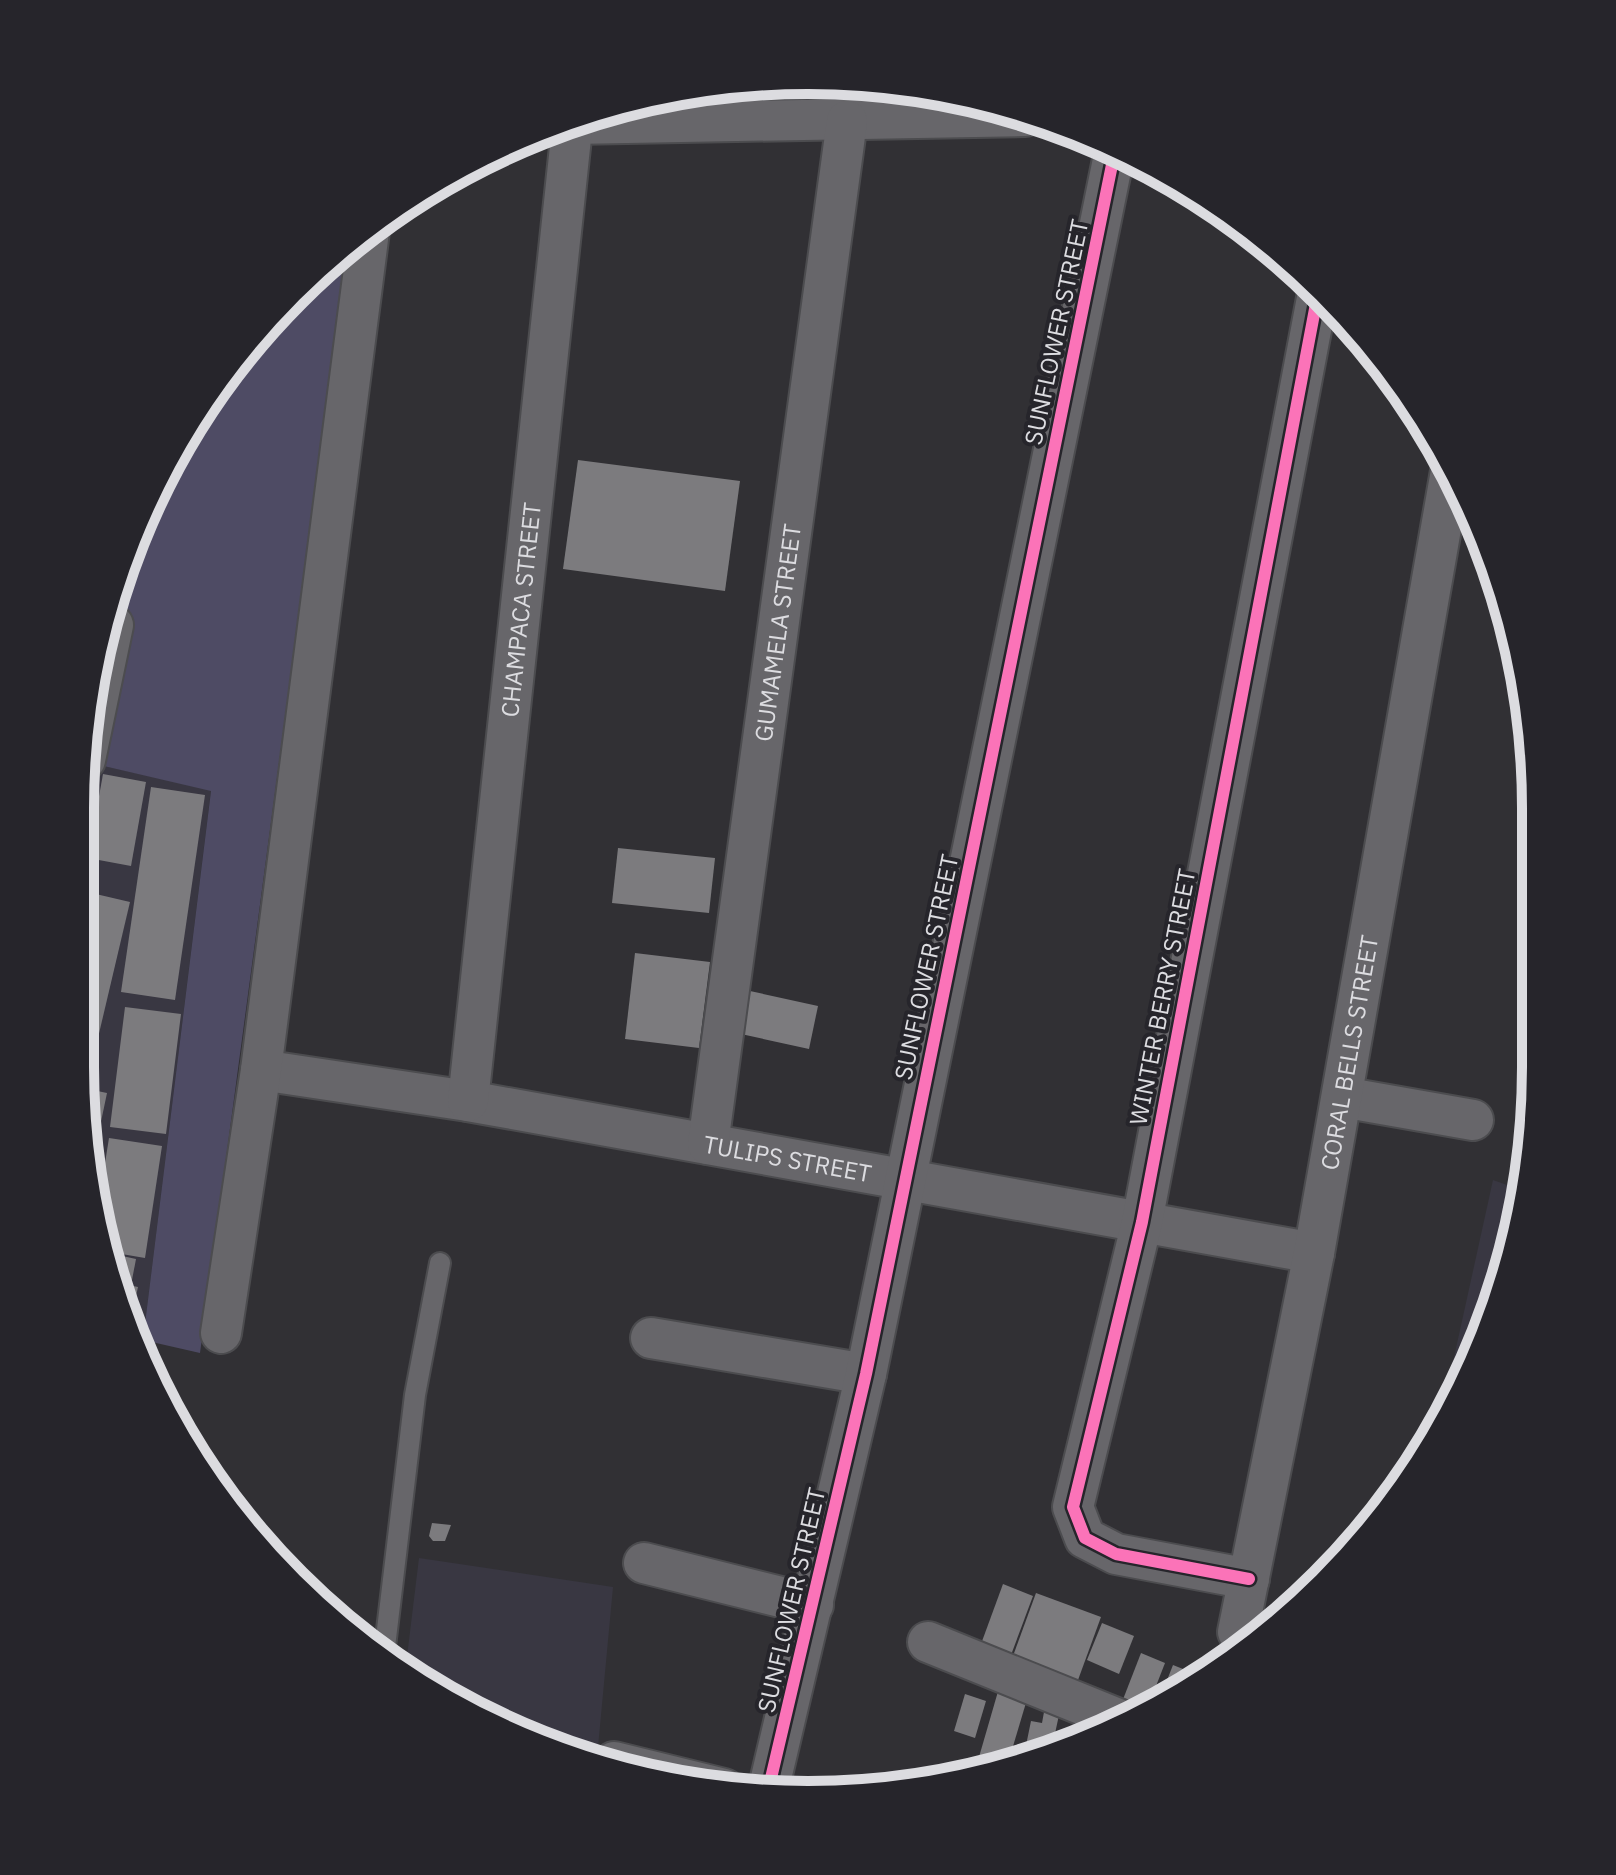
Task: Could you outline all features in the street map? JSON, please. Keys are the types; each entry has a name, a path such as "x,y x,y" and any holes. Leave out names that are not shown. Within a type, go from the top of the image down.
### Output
{"street":[{"path":"611,122 989,117"},
{"name":"GUMAMELA STREET","path":"708,1144 847,121"},
{"name":"CHAMPACA STREET","path":"468,1101 572,134"},
{"name":"SUNFLOWER STREET","path":"771,1779 866,1374 1112,163"},
{"path":"221,1333 261,1070 367,247"},
{"name":"WINTER BERRY STREET","path":"1249,1579 1116,1554 1085,1538 1073,1507 1142,1222 1316,306"},
{"name":"CORAL BELLS STREET","path":"1238,1632 1314,1253 1448,491"},
{"name":"TULIPS STREET","path":"261,1070 468,1101 1314,1253"},
{"path":"1342,1097 1473,1120"},
{"path":"651,1338 866,1374"},
{"path":"644,1563 813,1605"},
{"path":"928,1642 1107,1715"}],"lane":[{"path":"386,1642 415,1395 440,1263"}],"shaded area":[{"path":"346,264 200,1353 149,1341 144,1330 211,791 96,764 100,715 118,623 148,535 168,492 214,411 271,337"},
{"path":"96,764 211,790 144,1330 118,1252 100,1160 96,1114"},
{"path":"1493,1180 1511,1187 1498,1252 1468,1340 1449,1382"},
{"path":"419,1558 613,1587 598,1749 535,1727 492,1707 407,1658"}],"building":[{"path":"578,460 740,481 725,591 563,569"},
{"path":"103,774 146,782 131,866 94,859 94,824"},
{"path":"151,787 205,795 175,1000 121,992"},
{"path":"618,848 715,858 709,913 612,903"},
{"path":"94,894 130,902 94,1055"},
{"path":"635,953 710,962 699,1048 625,1039"},
{"path":"750,991 818,1006 809,1049 741,1034"},
{"path":"125,1007 181,1014 166,1134 110,1127"},
{"path":"95,1090 107,1093 98,1136"},
{"path":"109,1138 162,1146 145,1258 118,1253 103,1176"},
{"path":"119,1255 136,1259 132,1280 126,1279"},
{"path":"128,1285 138,1287 134,1303"},
{"path":"432,1523 451,1525 445,1541 433,1541 429,1536"},
{"path":"1003,1584 1033,1596 1011,1655 981,1644"},
{"path":"1036,1593 1101,1617 1078,1680 1013,1656"},
{"path":"1102,1623 1134,1636 1119,1674 1087,1660"},
{"path":"1141,1653 1165,1663 1154,1691 1128,1705 1122,1702"},
{"path":"1173,1665 1188,1671 1165,1685"},
{"path":"999,1688 1028,1696 1012,1751 985,1759 979,1757"},
{"path":"965,1694 986,1701 975,1738 954,1731"},
{"path":"1044,1712 1059,1715 1054,1737 1026,1747 1031,1721 1042,1723"}],"cycle path":[{"path":"771,1779 866,1374 1112,163"},
{"path":"1249,1579 1116,1554 1085,1538 1073,1507 1142,1222 1316,306"}]}
